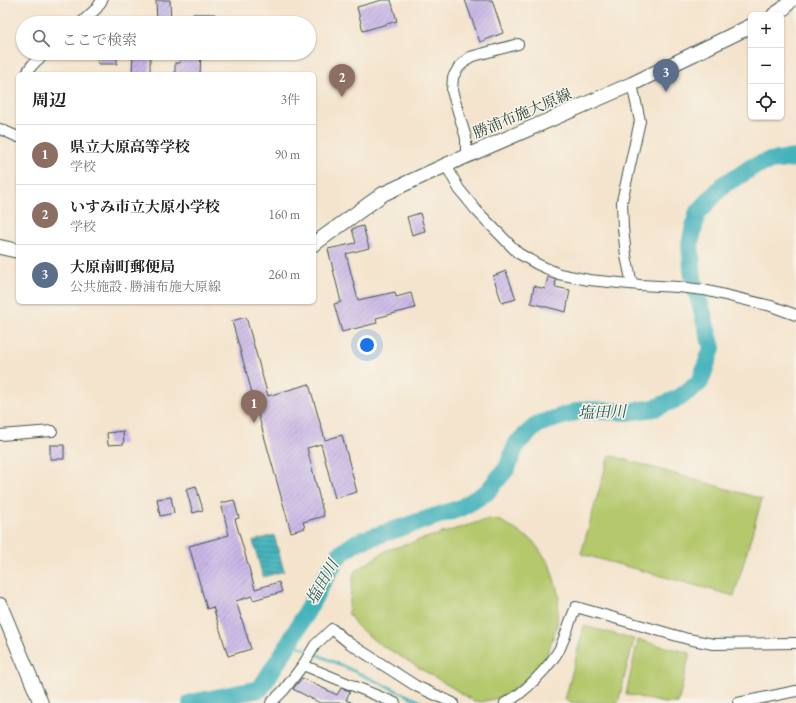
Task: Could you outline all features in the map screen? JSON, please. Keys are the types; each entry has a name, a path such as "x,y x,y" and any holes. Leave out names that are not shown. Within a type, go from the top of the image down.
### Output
{"main road":[{"path":"778,12 791,0"},
{"name":"勝浦布施大原線","path":"316,243 383,194 466,156 632,84 748,27"},
{"path":"0,247 16,251"},
{"path":"0,605 41,703"}],"street":[{"path":"88,16 97,8 102,0"},
{"path":"466,156 466,138 452,91 454,77 459,67 470,57 518,44"},
{"path":"28,72 29,69 37,60"},
{"path":"632,84 640,121 622,201 625,242 632,284"},
{"path":"0,129 16,136"},
{"path":"446,165 459,189 476,210 518,253 559,274 590,280 704,290 771,306 796,315"},
{"path":"0,435 52,431"},
{"path":"505,703 513,700 539,675 559,648 576,607 688,639 713,644 796,643"},
{"path":"271,703 284,690 303,665 311,651 332,629 350,643 416,686 453,703"},
{"path":"303,665 395,703"},
{"path":"738,703 796,691"}],"green space":[{"path":"609,455 762,499 734,596 581,554"},
{"path":"488,519 501,521 532,540 549,563 559,595 557,625 545,661 520,686 501,697 482,702 474,701 375,641 357,626 348,613 354,572 387,550"},
{"path":"584,626 634,639 618,703 575,703 565,700"},
{"path":"638,640 690,653 678,703 664,703 626,694"}],"water":[{"path":"274,535 284,571 263,577 253,541"}],"building":[{"path":"156,0 170,0 171,16 157,16"},
{"path":"382,0 391,0 397,21 363,31 357,7"},
{"path":"465,0 492,0 503,33 480,42"},
{"path":"193,14 215,14 215,16 193,16"},
{"path":"98,60 117,60 117,64 98,64"},
{"path":"133,60 150,60 150,72 132,72"},
{"path":"180,60 201,60 200,72 175,72 175,63 180,63"},
{"path":"420,213 425,231 412,235 407,217"},
{"path":"363,226 369,248 346,254 358,300 395,292 396,297 411,293 415,308 376,318 377,323 342,332 334,304 341,302 328,249 356,243 352,229"},
{"path":"506,271 516,299 502,303 493,276"},
{"path":"548,277 556,280 555,287 570,290 566,312 531,303 534,286 545,289"},
{"path":"246,317 268,396 309,384 325,440 342,435 357,492 335,498 321,444 307,448 324,516 303,522 305,528 291,532 232,321"},
{"path":"123,431 124,444 108,445 107,433"},
{"path":"50,445 64,445 64,459 50,459"},
{"path":"196,486 203,510 193,513 186,489"},
{"path":"171,497 174,513 160,516 157,499"},
{"path":"234,500 239,518 235,519 255,589 279,582 282,592 253,600 252,596 236,601 251,649 228,656 213,607 207,609 189,546 229,535 221,503"},
{"path":"302,678 337,695 341,688 350,691 346,700 353,703 320,703 293,689"}],"waterway":[{"name":"塩田川","path":"191,703 260,689 290,642 339,555 357,542 461,508 487,492 507,468 517,443 538,424 582,410 626,412 655,408 679,398 700,382 712,348 693,278 690,244 697,214 724,184 752,167 769,161 796,158"},
{"path":"290,642 424,703"}],"place":[{"name":"大原南町郵便局","path":"666,92"},
{"name":"いすみ市立大原小学校","path":"342,97"},
{"name":"県立大原高等学校","path":"254,423"}]}
